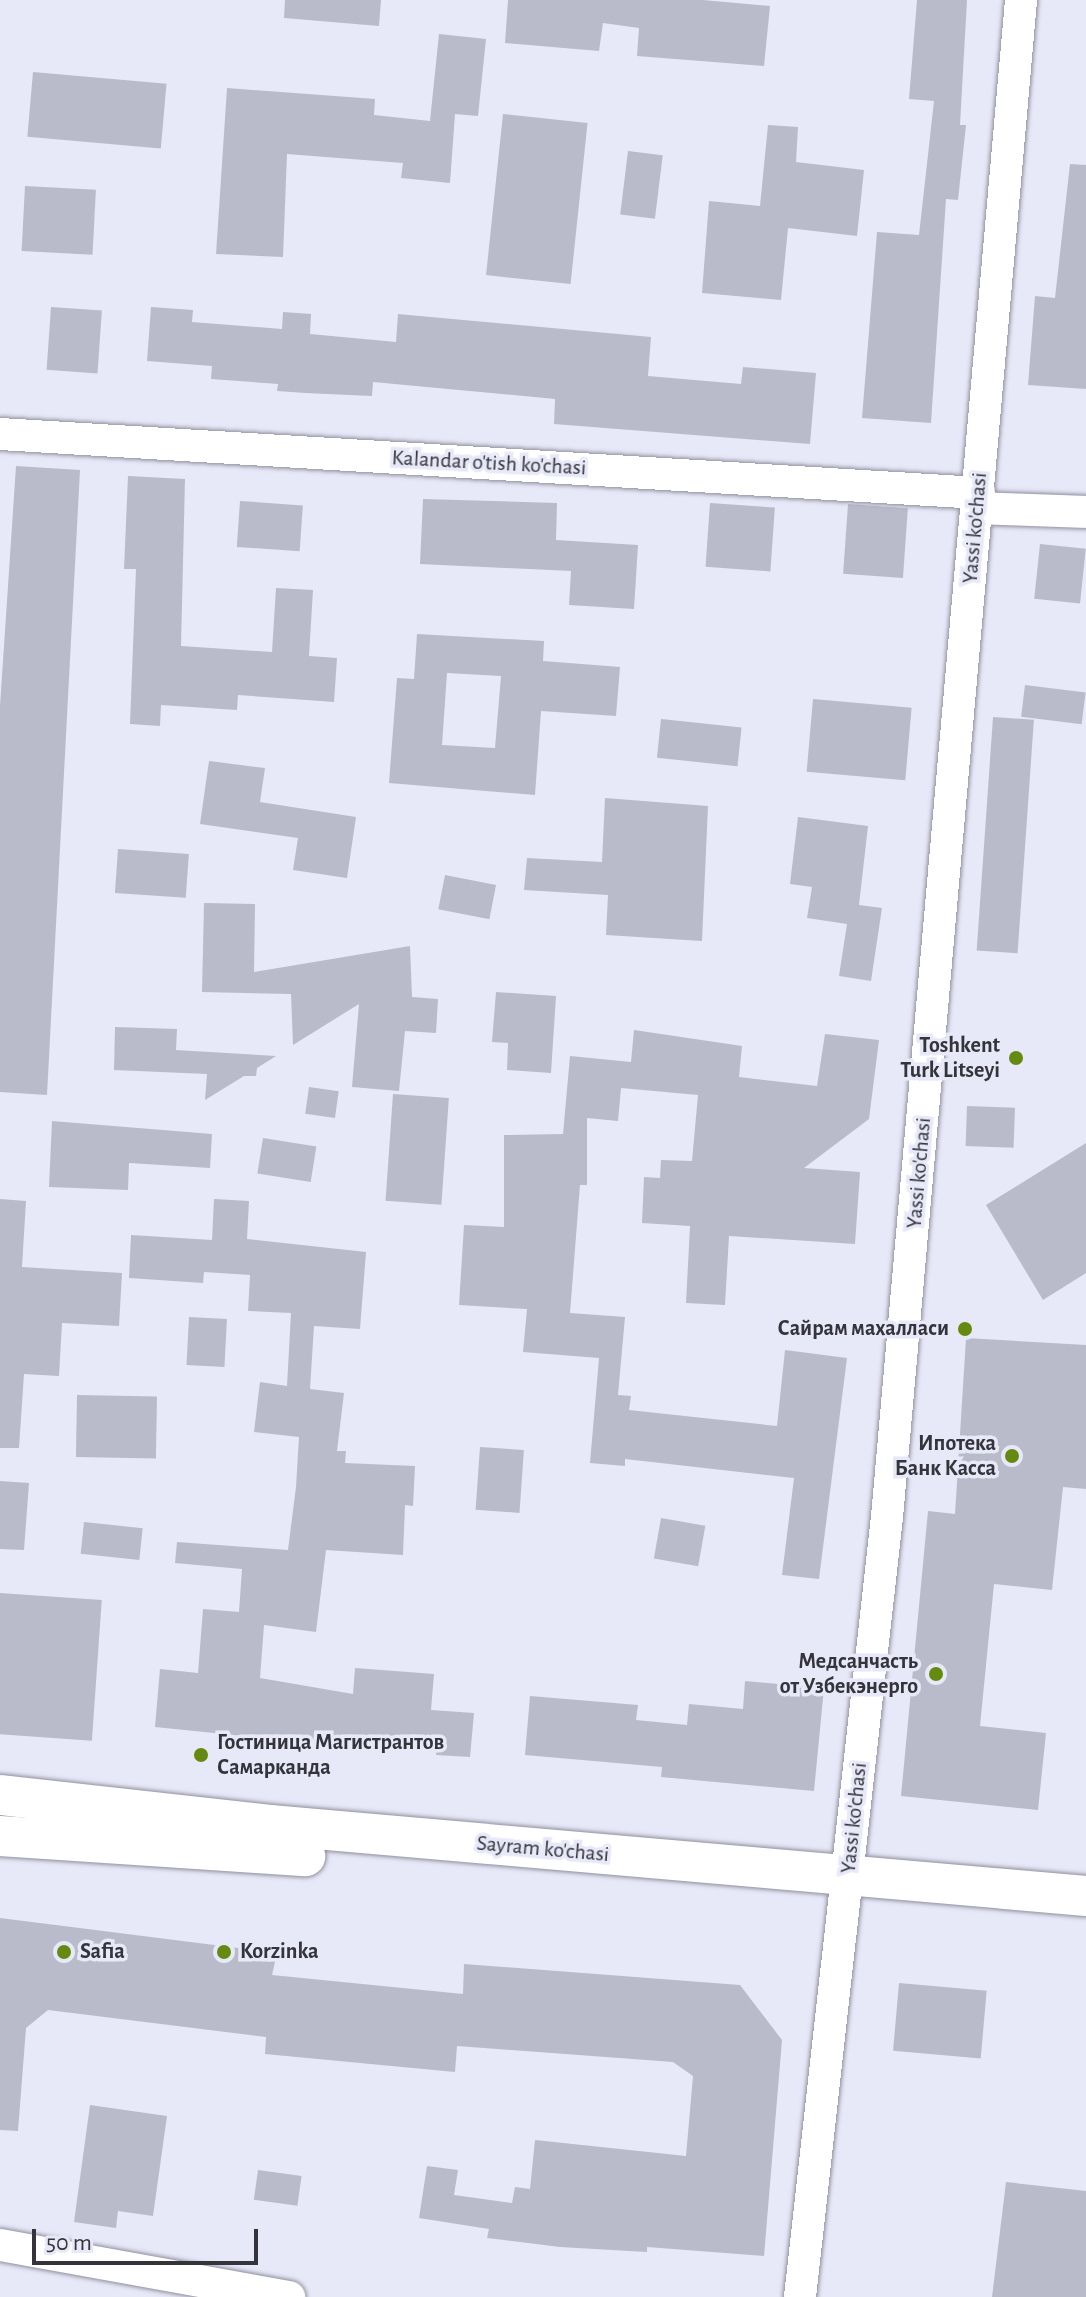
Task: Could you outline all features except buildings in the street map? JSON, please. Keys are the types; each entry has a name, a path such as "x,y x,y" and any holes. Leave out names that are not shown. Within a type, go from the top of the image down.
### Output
{"street":[{"name":"Yassi ko'chasi","path":"800,2297 889,1504 1021,0"},
{"name":"Kalandar o'tish ko'chasi","path":"0,434 978,500 1086,512"},
{"name":"Sayram ko'chasi","path":"0,1795 846,1889 1086,1923"},
{"name":"Sayram ko'chasi","path":"0,1836 846,1889 1086,1896"},
{"path":"0,2245 289,2297"}],"place":[{"name":"Toshkent Turk Litseyi","path":"1016,1058"},
{"name":"Сайрам махалласи","path":"965,1329"},
{"name":"Ипотека Банк Касса","path":"1012,1456"},
{"name":"Медсанчасть от Узбекэнерго","path":"936,1674"},
{"name":"Гостиница Магистрантов Самарканда","path":"201,1755"},
{"name":"Safia","path":"64,1952"},
{"name":"Korzinka","path":"224,1952"}]}
